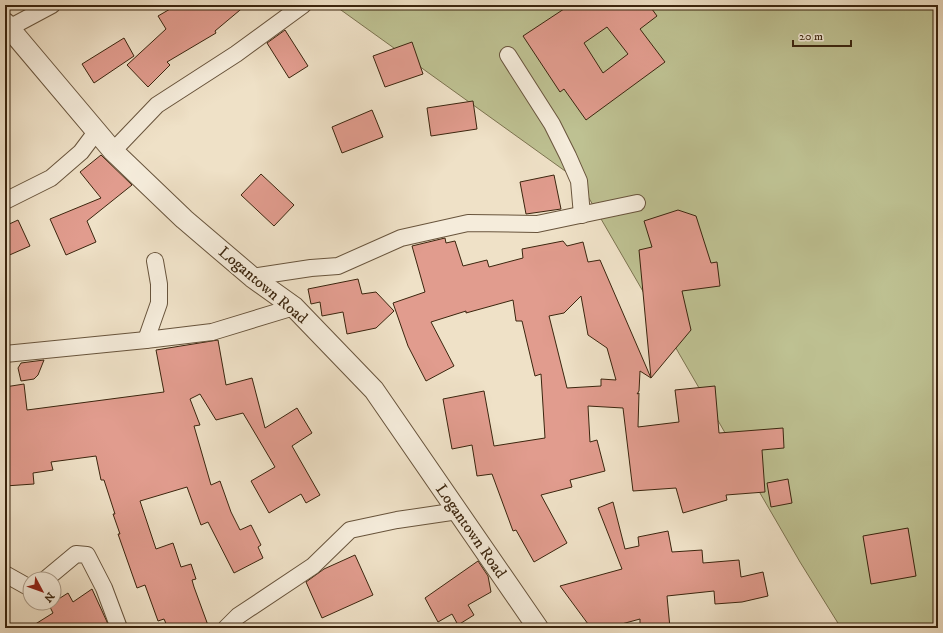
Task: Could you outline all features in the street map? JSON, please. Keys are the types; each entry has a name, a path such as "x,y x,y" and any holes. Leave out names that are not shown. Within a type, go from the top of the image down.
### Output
{"street":[{"path":"7,26 52,5"},
{"path":"113,151 158,105 236,54 303,5"},
{"name":"Logantown Road","path":"7,26 113,151 184,219 252,277 294,307 374,390 538,628"},
{"path":"508,55 552,124 568,156 579,181 582,215"},
{"path":"5,201 51,178 81,152 96,132"},
{"path":"252,277 311,268 338,266 401,238 468,223 537,224 637,203"},
{"path":"146,340 159,303 159,284 155,261"},
{"path":"5,354 212,332 294,307"},
{"path":"226,628 238,616 313,566 350,530 397,520 458,511"},
{"path":"56,571 76,554 87,555 104,588 119,628"},
{"path":"5,574 22,584"}],"green space":[{"path":"334,5 938,5 938,628 841,628 800,562 579,181"}],"building":[{"path":"177,5 246,5 215,31 216,33 167,62 170,65 148,87 127,65 166,29 158,16"},
{"path":"570,5 649,5 657,16 640,29 665,62 586,120 564,89 560,92 523,36","holes":["607,27 628,54 603,73 584,43"]},
{"path":"285,30 308,66 289,78 267,43"},
{"path":"124,38 134,56 94,83 82,64"},
{"path":"412,42 423,74 385,87 373,56"},
{"path":"473,101 477,129 431,136 427,108"},
{"path":"372,110 383,137 342,153 332,127"},
{"path":"101,155 132,185 87,221 96,242 66,255 50,219 101,198 80,172"},
{"path":"261,174 294,205 274,226 241,195"},
{"path":"554,175 561,209 526,214 520,182"},
{"path":"678,210 696,216 711,263 717,262 720,286 682,291 691,330 651,378 639,250 652,247 644,221"},
{"path":"18,220 30,246 5,257 5,226"},
{"path":"445,238 446,243 455,241 463,266 487,260 489,267 523,258 522,249 563,241 567,246 583,242 588,262 600,260 651,378 640,371 639,391 637,394 639,393 638,427 679,422 675,390 715,386 719,433 783,428 784,448 762,450 765,492 726,495 727,500 683,513 676,488 633,491 623,408 588,406 590,442 597,440 605,471 570,480 572,487 541,495 567,543 534,562 516,530 513,531 492,474 477,476 472,445 452,449 443,399 484,391 494,446 545,438 541,374 535,376 522,321 516,321 513,300 466,313 466,311 431,322 454,366 426,381 408,346 393,303 425,292 412,246","holes":["581,296 588,335 607,348 616,380 601,379 601,386 567,388 549,316 564,313"]},
{"path":"358,279 362,294 376,292 394,311 376,328 347,334 343,312 322,316 320,302 311,304 308,289"},
{"path":"218,340 226,385 252,378 265,428 297,408 312,433 292,446 320,495 306,503 301,494 269,513 251,481 275,467 243,413 216,420 200,394 190,399 200,425 194,426 211,485 220,481 231,512 240,530 251,525 261,545 258,547 263,558 234,573 208,522 201,525 187,487 140,501 156,549 173,543 181,567 191,564 196,579 192,580 209,628 168,628 164,619 158,621 145,585 137,588 118,534 120,534 113,514 115,514 104,480 101,480 96,456 51,462 53,470 33,473 34,484 5,486 5,387 24,384 27,410 164,392 156,350"},
{"path":"44,360 38,375 34,379 21,381 18,368 21,363"},
{"path":"788,479 792,503 771,507 767,483"},
{"path":"613,502 625,549 639,546 638,537 668,531 672,552 702,550 703,563 739,560 741,577 763,572 768,596 742,602 715,604 714,591 667,596 670,628 640,628 640,619 607,628 591,628 560,586 622,569 598,508"},
{"path":"908,528 916,576 871,584 863,536"},
{"path":"355,555 373,595 322,618 306,582 324,569"},
{"path":"478,561 488,576 491,592 468,605 474,615 458,625 452,614 438,622 425,598"},
{"path":"92,589 108,624 102,628 29,628 53,613 52,611 62,611 62,597 68,593 73,602"}]}
